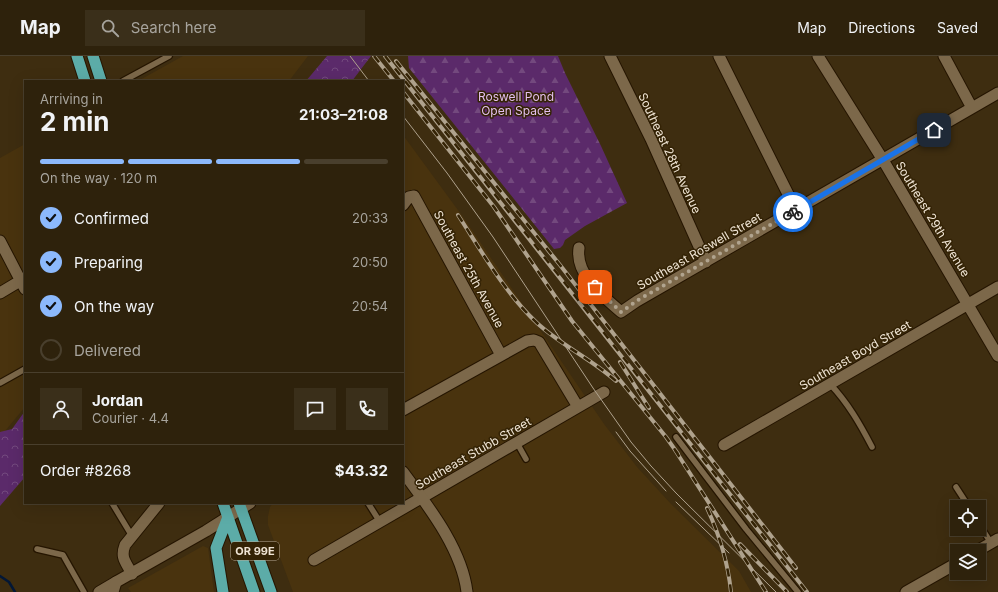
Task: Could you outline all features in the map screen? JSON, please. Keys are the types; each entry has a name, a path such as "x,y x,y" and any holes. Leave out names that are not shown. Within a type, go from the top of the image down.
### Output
{"highway":[{"path":"77,56 85,80"},
{"path":"93,56 101,80"},
{"name":"OR 99E","path":"223,504 254,592"},
{"name":"OR 99E","path":"243,505 272,592"},
{"path":"223,592 216,548 228,517"}],"street":[{"name":"Southeast 28th Avenue","path":"610,56 651,139 706,262"},
{"path":"719,56 796,210"},
{"name":"Southeast 29th Avenue","path":"818,56 884,160 998,356"},
{"path":"944,56 972,108"},
{"name":"Southeast Roswell Street","path":"579,248 578,254 580,265 588,279 602,295 621,312 638,300 884,160 998,93"},
{"name":"Southeast 25th Avenue","path":"404,204 409,198 414,196 501,355"},
{"path":"0,241 24,282 0,293"},
{"name":"Southeast Boyd Street","path":"724,445 998,287"},
{"path":"404,409 527,340 539,342 578,407"},
{"name":"Southeast Stubb Street","path":"314,560 517,444 604,392"},
{"path":"404,473 439,523 459,560 467,592"},
{"path":"132,574 122,554 125,545 158,504"},
{"path":"99,592 115,587 132,574 228,517 243,505"},
{"path":"906,592 950,567"}],"lane":[{"path":"130,79 169,56"},
{"path":"0,383 24,370"},
{"path":"830,384 851,411 872,447"},
{"path":"676,437 746,529 798,592"},
{"path":"517,444 526,459"},
{"path":"956,487 964,500"},
{"path":"113,504 132,536"},
{"path":"369,504 380,522"},
{"path":"986,532 994,541"},
{"path":"37,549 64,555 84,592"}],"shaded area":[{"path":"183,56 308,56 290,80 140,80"},
{"path":"404,136 463,217 604,424 637,467 671,504 739,571 751,592 293,592 268,525 270,507 272,504 404,504"},
{"path":"24,145 24,408 0,437 0,158"},
{"path":"203,546 208,548 214,592 131,592 128,588"}],"green space":[{"path":"327,56 371,56 353,80 307,80"},
{"name":"Roswell Pond Open Space","path":"408,56 558,56 627,203 585,226 565,240 560,248 554,249 409,68"},
{"path":"24,412 24,478 0,506 0,432 12,429"}],"waterway":[{"path":"0,576 9,582 15,592"}],"tram line":[{"path":"350,56 368,80"},
{"path":"404,117 447,173 493,237 593,388 631,442 676,493 776,592"},
{"path":"616,432 630,451 666,491"},
{"path":"676,502 729,553"}],"railway":[{"path":"374,56 393,80"},
{"path":"385,56 404,80"},
{"path":"396,61 560,265 796,568"},
{"path":"404,80 807,592"},
{"path":"404,93 494,207 572,321 666,437 678,454"},
{"path":"458,215 494,272 525,311 546,331 616,381"},
{"path":"620,362 649,408"},
{"path":"675,450 766,592"},
{"path":"707,508 722,549 728,570 731,592"},
{"path":"740,544 787,592"}],"way so far":[{"path":"595,287 621,312 638,300 793,212"}],"route":[{"path":"793,212 934,130"}]}
